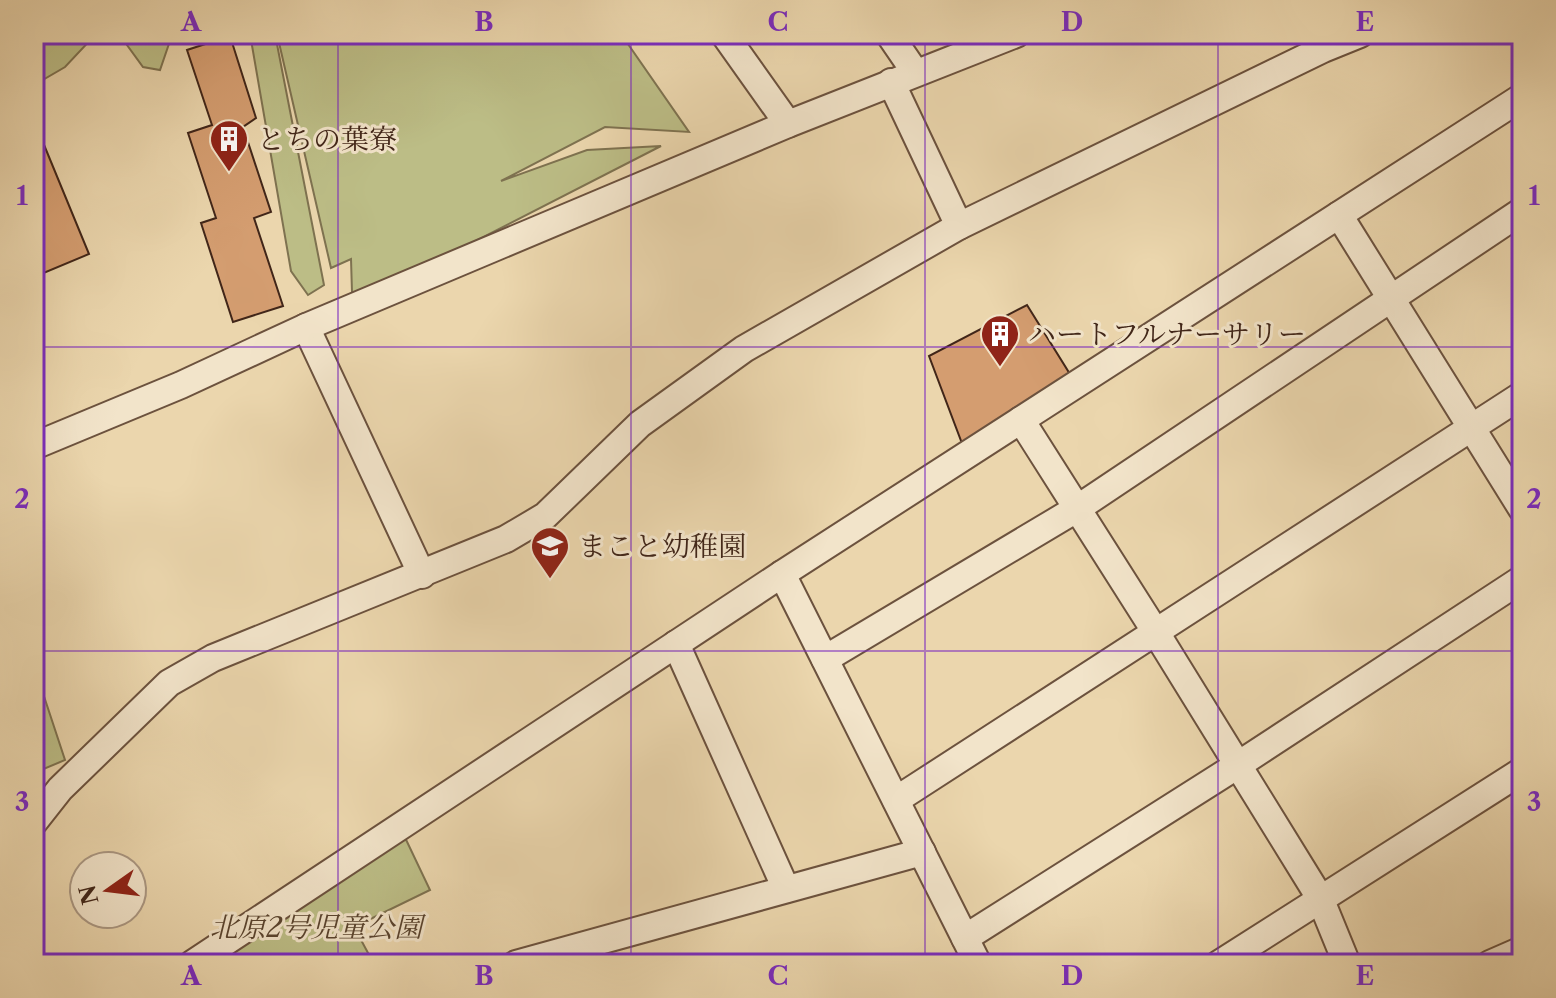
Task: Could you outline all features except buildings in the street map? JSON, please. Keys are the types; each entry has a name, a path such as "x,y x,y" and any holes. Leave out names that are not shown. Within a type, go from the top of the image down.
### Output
{"street":[{"path":"724,34 788,124"},
{"path":"889,34 959,226"},
{"path":"34,446 181,385 306,327 788,124 1016,34"},
{"path":"34,822 60,789 169,683 213,658 506,539 545,516 640,424 744,349 959,226 1319,42 1360,34"},
{"path":"192,964 782,574 1522,97"},
{"path":"825,659 1078,508 1522,211"},
{"path":"1339,215 1522,509"},
{"path":"306,327 422,575"},
{"path":"896,800 1522,395"},
{"path":"1021,420 1320,898 1347,964"},
{"path":"782,574 978,964"},
{"path":"965,938 1238,765 1522,579"},
{"path":"676,644 786,889"},
{"path":"1219,964 1522,771"},
{"path":"516,964 922,852"},
{"path":"1490,964 1522,950"}],"green space":[{"path":"34,34 96,34 65,67 34,85"},
{"path":"119,34 174,34 160,70 143,67"},
{"path":"250,34 275,34 324,285 308,295 291,271"},
{"path":"277,34 621,34 689,132 605,127 501,181 587,150 661,146 372,294 352,292 351,259 331,268"},
{"path":"34,666 65,760 34,773"},
{"name":"北原2号児童公園","path":"400,827 430,890 354,927 374,964 192,964"}],"place":[{"name":"とちの葉寮","path":"229,173"},
{"name":"ハートフルナーサリー","path":"1000,368"},
{"name":"まこと幼稚園","path":"550,580"}]}
